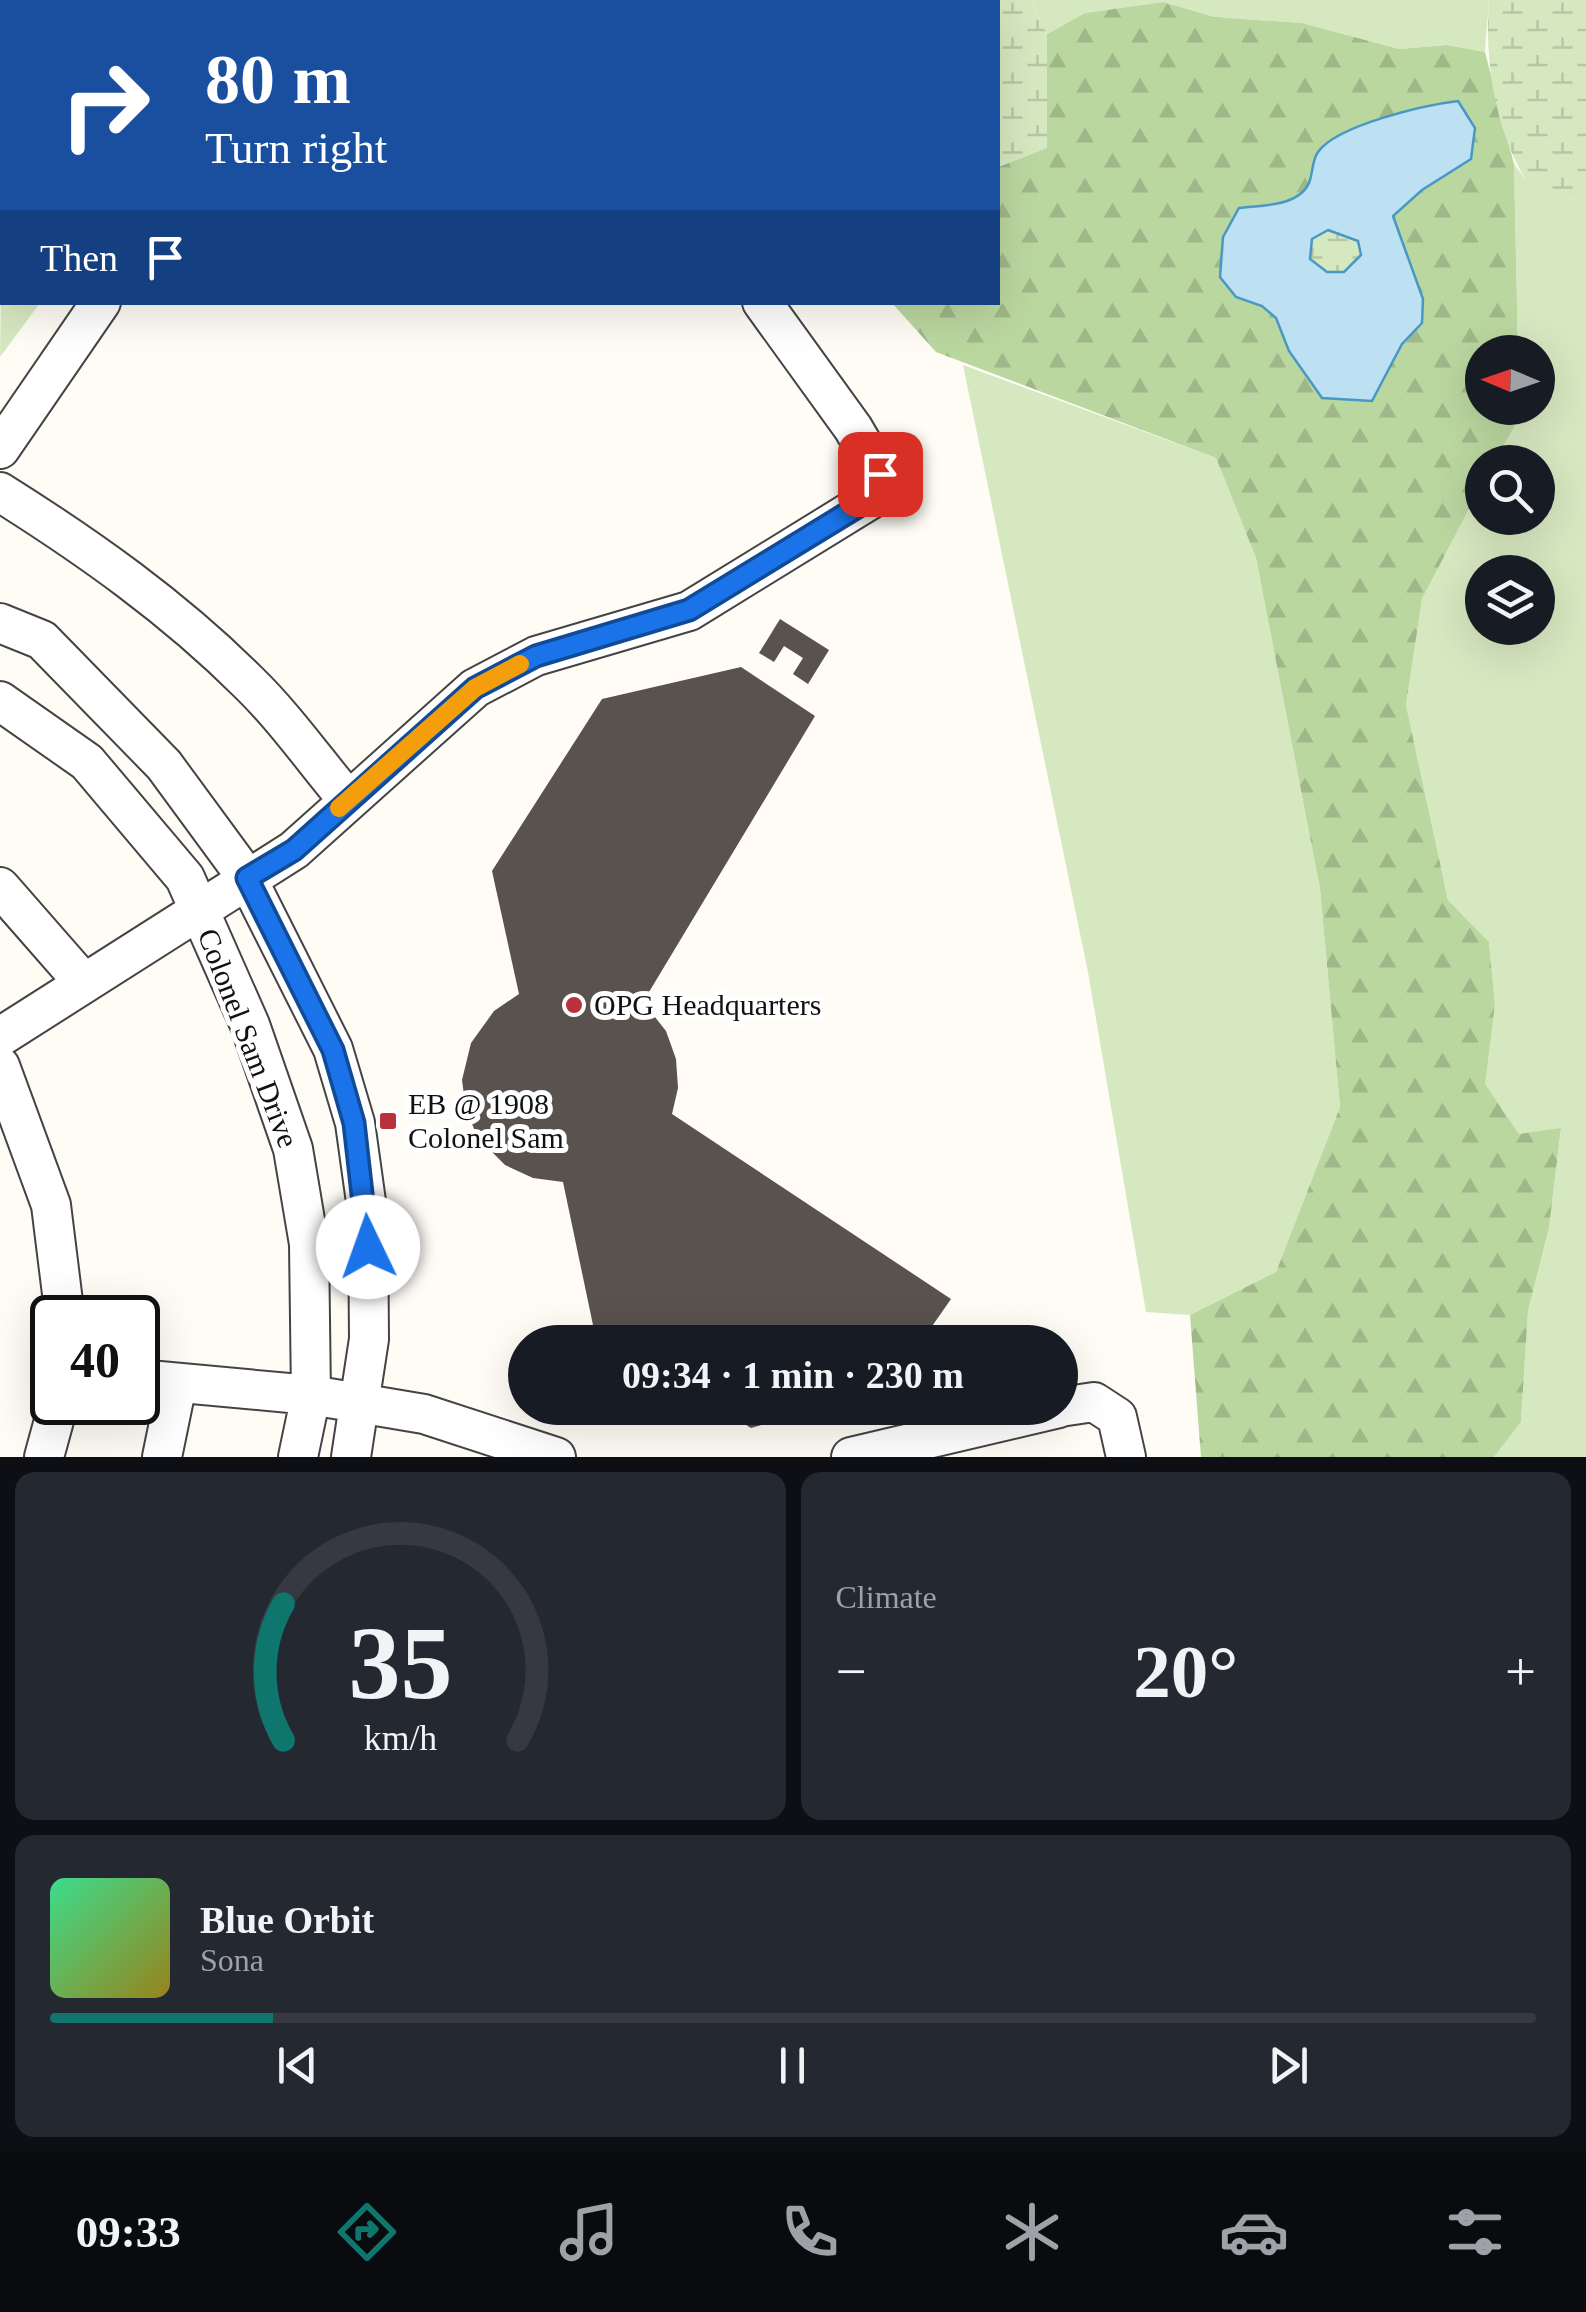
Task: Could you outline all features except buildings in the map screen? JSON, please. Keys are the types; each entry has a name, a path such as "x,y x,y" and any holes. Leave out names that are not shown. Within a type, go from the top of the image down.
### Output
{"street":[{"path":"0,449 99,305"},
{"path":"0,1037 294,850 475,688 536,656 689,610 872,498 880,474 764,305"},
{"path":"0,492 86,546 238,672 348,800"},
{"name":"Colonel Sam Drive","path":"0,622 42,640 164,765 247,878 333,1050 354,1123 368,1216 368,1339 351,1457"},
{"name":"Colonel Sam Drive","path":"0,701 87,762 185,878 250,1025 293,1149 310,1244 311,1395 298,1457"},
{"path":"0,887 84,983"},
{"path":"0,1066 24,1122 51,1206 62,1295"},
{"path":"160,1382 311,1395 424,1414 491,1447 556,1457"},
{"path":"162,1457 178,1384"},
{"path":"1078,1404 1094,1402 1118,1417 1126,1457"},
{"path":"44,1457 53,1425"},
{"path":"852,1457 985,1425"}],"green space":[{"path":"1000,0 1031,0 1047,34 1047,148 1000,166"},
{"path":"1031,0 1489,0 1485,52 1447,45 1399,49 1302,23 1215,17 1163,2 1085,13 1047,34"},
{"path":"1489,0 1586,0 1586,192 1573,200 1534,192 1510,149 1491,75"},
{"path":"1163,2 1215,17 1302,23 1399,49 1447,45 1485,52 1514,164 1518,335 1465,335 1465,425 1515,425 1504,445 1465,445 1465,517 1422,599 1406,705 1448,900 1489,942 1495,1004 1485,1084 1519,1134 1561,1128 1549,1228 1528,1311 1521,1422 1494,1457 1201,1457 1190,1315 1276,1272 1340,1107 1320,889 1256,558 1216,458 936,352 894,305 1000,305 1000,166 1046,148 1047,34 1085,13"},
{"path":"1514,164 1535,192 1573,200 1586,192 1586,1457 1494,1457 1521,1422 1528,1311 1549,1228 1561,1129 1519,1134 1484,1084 1495,1004 1489,942 1448,900 1406,705 1422,599 1465,517 1465,535 1555,535 1555,445 1503,445 1513,425 1555,425 1555,335 1518,335"},
{"path":"1328,230 1358,241 1361,255 1344,272 1327,272 1310,259 1312,239"},
{"path":"1,305 39,305 0,357"},
{"path":"963,365 1216,458 1256,558 1320,889 1340,1107 1276,1272 1190,1315 1146,1312 1088,972"}],"water":[{"path":"1458,101 1475,128 1471,159 1422,190 1393,216 1423,299 1422,323 1402,344 1372,401 1322,398 1289,351 1276,318 1262,306 1236,297 1220,277 1223,237 1239,208 1288,201 1304,191 1318,152 1343,133 1404,112","holes":["1328,230 1358,241 1361,255 1344,272 1327,272 1310,259 1312,239"]}],"slow traffic":[{"path":"339,808 475,688 520,664"}],"place":[{"name":"OPG Headquarters","path":"574,1005"},
{"name":"EB @ 1908 Colonel Sam","path":"388,1121"}],"route":[{"path":"368,1247 368,1216 354,1123 333,1050 247,878 294,850 475,688 536,656 689,610 872,498 880,474"}]}
